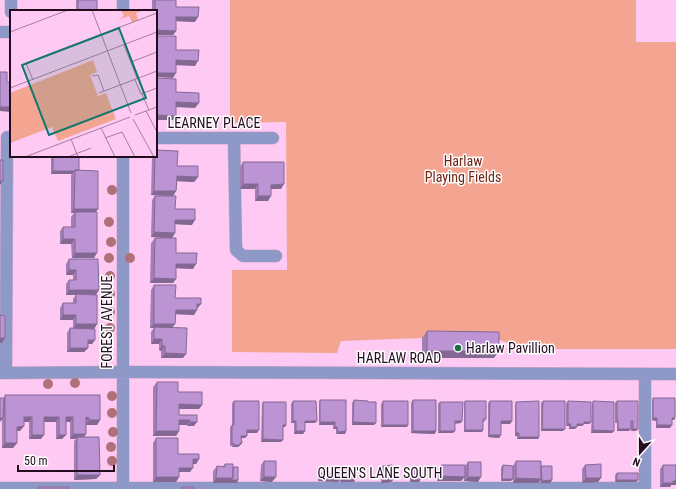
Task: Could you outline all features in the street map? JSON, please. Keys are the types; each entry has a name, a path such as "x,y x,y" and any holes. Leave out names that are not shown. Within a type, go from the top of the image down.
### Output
{"street":[{"path":"3,372 6,137"},
{"name":"LEARNEY PLACE","path":"157,138 272,138"},
{"path":"234,139 236,250 244,256 276,256"},
{"name":"FOREST AVENUE","path":"122,157 123,488"},
{"name":"HARLAW ROAD","path":"3,372 676,374"},
{"name":"QUEEN'S LANE SOUTH","path":"0,488 645,488 645,374"}],"green space":[{"name":"Harlaw Playing Fields","path":"230,0 636,0 636,42 676,42 676,349 524,349 494,338 422,338 341,341 337,353 232,352 232,270 287,270 286,122 230,123"}],"building":[{"path":"78,0 97,0 97,10 78,10"},
{"path":"155,0 176,0 176,7 199,7 198,17 176,17 176,31 157,30 157,10 155,10"},
{"path":"157,36 176,36 176,50 199,50 198,61 176,60 176,73 157,73"},
{"path":"0,72 7,72 7,82 10,82 10,107 0,107"},
{"path":"157,78 176,79 176,92 199,93 199,103 176,102 176,116 157,115"},
{"path":"157,150 178,151 177,166 198,166 198,177 177,176 176,191 154,191 155,157 157,157"},
{"path":"53,157 79,157 79,170 53,171"},
{"path":"0,160 3,160 3,181 0,181"},
{"path":"243,162 284,162 284,184 271,185 271,196 258,196 258,184 243,184"},
{"path":"75,170 98,171 98,209 74,209"},
{"path":"155,196 176,196 175,209 195,209 195,220 175,220 175,233 154,232"},
{"path":"75,212 97,212 97,253 75,253 75,239 63,239 63,227 75,227"},
{"path":"155,238 176,238 176,253 197,253 196,264 176,264 176,279 154,278"},
{"path":"69,259 98,259 99,290 69,290 69,280 76,280 76,270 69,270"},
{"path":"154,285 176,285 175,298 201,298 201,304 197,304 197,310 176,310 175,324 154,324"},
{"path":"76,294 97,295 97,324 76,324 76,315 63,315 63,303 76,303"},
{"path":"0,315 5,316 5,338 0,338"},
{"path":"154,327 187,328 186,354 165,353 165,346 162,346 162,339 154,339"},
{"path":"70,328 95,329 95,340 88,340 88,348 70,348"},
{"name":"Harlaw Pavillion","path":"427,331 499,332 499,351 427,351"},
{"path":"157,382 178,382 178,392 202,392 202,405 179,404 179,415 197,415 197,422 190,422 190,420 179,420 179,431 156,431"},
{"path":"5,395 100,395 100,420 89,420 89,418 86,417 86,434 73,434 73,417 66,417 66,435 59,435 59,417 44,417 44,435 32,435 32,417 24,417 24,426 17,427 17,443 5,443"},
{"path":"0,398 4,398 3,418 0,418"},
{"path":"653,398 675,398 675,418 672,418 672,425 657,425 657,418 653,418"},
{"path":"320,400 346,400 346,431 338,432 337,427 335,427 335,422 320,422"},
{"path":"354,400 376,402 376,423 353,422"},
{"path":"413,400 436,400 436,431 413,431"},
{"path":"234,401 259,401 259,430 247,430 247,436 241,436 242,443 240,443 240,445 232,444"},
{"path":"293,401 316,401 317,421 305,421 305,431 296,431 296,421 293,421"},
{"path":"383,401 408,401 408,425 383,425"},
{"path":"465,401 486,401 486,419 483,419 483,430 465,430"},
{"path":"490,401 512,401 512,421 501,421 501,435 489,435"},
{"path":"539,401 539,437 519,437 519,433 516,433 516,402"},
{"path":"543,401 565,401 565,429 542,429"},
{"path":"568,401 591,402 591,422 577,424 577,427 570,427 571,424 568,424"},
{"path":"593,401 614,402 614,431 593,430"},
{"path":"617,401 638,401 638,429 633,429 633,421 631,421 631,429 618,429"},
{"path":"263,402 286,402 286,425 283,425 283,440 263,439"},
{"path":"440,402 463,402 462,421 455,421 455,431 440,431"},
{"path":"77,437 99,437 100,475 77,475"},
{"path":"156,438 178,438 178,454 199,454 199,459 193,459 193,468 179,468 179,477 156,477"},
{"path":"264,461 276,461 276,477 264,477"},
{"path":"516,461 541,461 541,479 516,478"},
{"path":"468,462 481,462 481,477 468,477"},
{"path":"225,464 233,464 233,478 216,478 217,466 225,467"},
{"path":"601,464 601,478 586,478 585,465"},
{"path":"392,465 393,480 383,480 383,466"},
{"path":"441,465 465,465 465,477 441,476"},
{"path":"503,465 513,466 513,479 502,479"},
{"path":"663,465 676,465 676,481 673,481 673,483 663,483"},
{"path":"541,466 552,466 552,480 542,481"},
{"path":"233,467 238,467 238,480 231,480 233,478"},
{"path":"342,468 356,468 355,479 342,479"},
{"path":"411,469 421,469 420,480 411,480"},
{"path":"320,473 340,474 340,480 320,479"},
{"path":"617,473 638,473 638,480 617,480"},
{"path":"38,487 68,487 68,489 38,489"},
{"path":"182,487 194,487 194,489 182,489"}],"place":[{"name":"Harlaw Pavillion","path":"458,348"}]}
